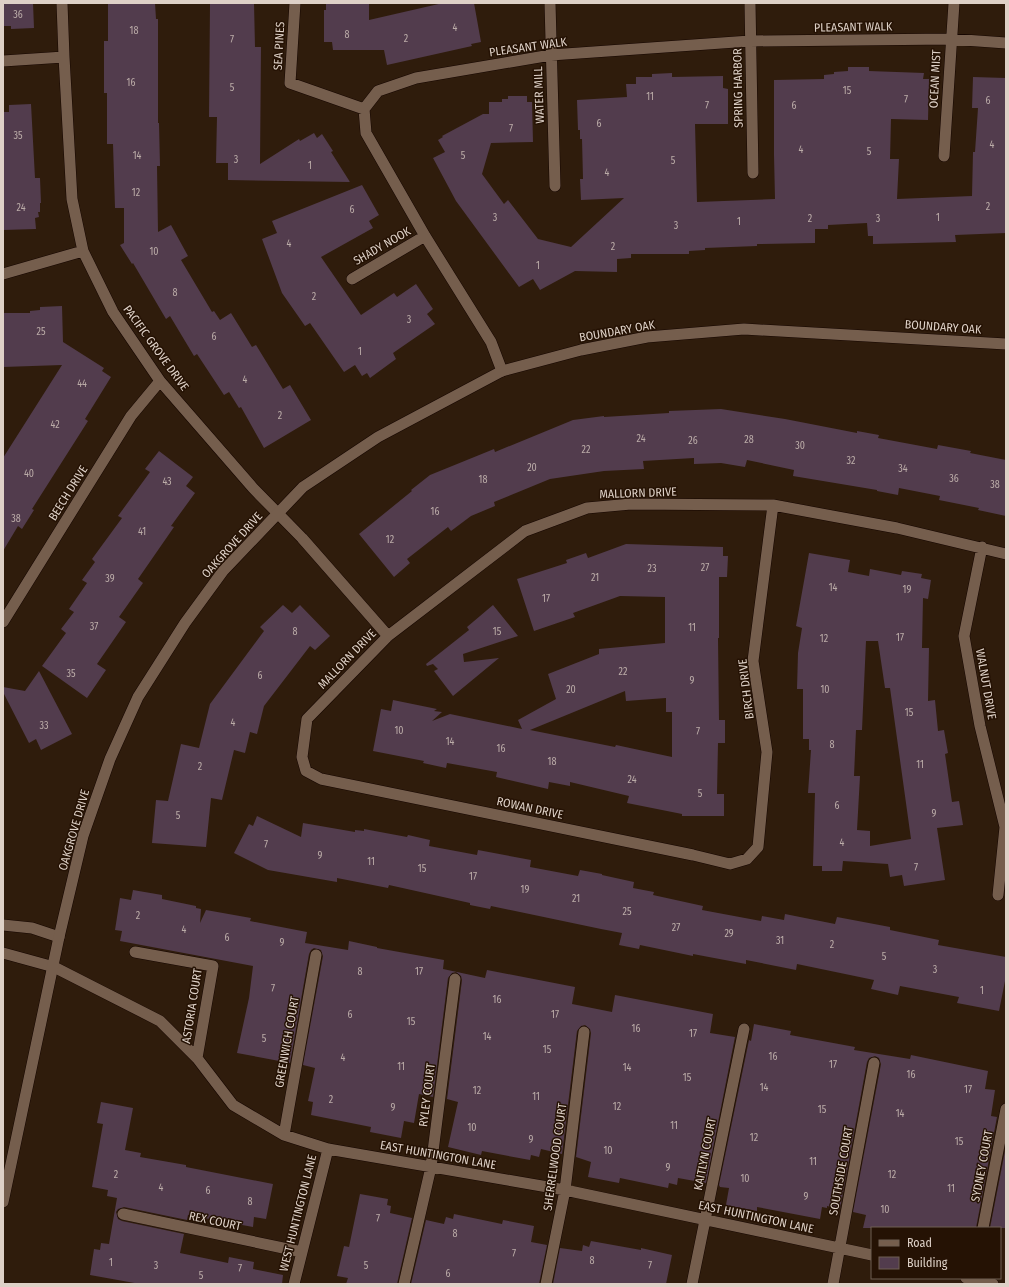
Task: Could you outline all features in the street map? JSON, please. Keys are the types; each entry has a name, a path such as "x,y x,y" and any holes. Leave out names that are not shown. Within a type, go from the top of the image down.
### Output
{"street":[{"name":"PACIFIC GROVE DRIVE","path":"62,3 72,199 83,251 113,312 160,381 253,488 302,538 388,636"},
{"name":"SEA PINES","path":"295,3 290,83 364,109"},
{"name":"WATER MILL","path":"550,3 555,186"},
{"name":"SPRING HARBOR","path":"750,3 753,173"},
{"name":"OCEAN MIST","path":"944,156 950,39 954,3"},
{"name":"PLEASANT WALK","path":"364,109 378,91 416,78 551,55 750,41 950,39 1006,43"},
{"path":"3,61 64,57"},
{"path":"364,109 366,133 424,236 490,342 502,371"},
{"name":"SHADY NOOK","path":"352,279 424,236"},
{"path":"3,274 83,251"},
{"name":"BOUNDARY OAK","path":"278,513 303,487 378,437 502,371 581,350 647,337 744,329 1006,344"},
{"name":"BEECH DRIVE","path":"3,622 131,416 160,381"},
{"name":"MALLORN DRIVE","path":"302,757 307,719 388,636 525,531 587,508 631,504 773,506 897,528 982,547 1006,554"},
{"name":"BIRCH DRIVE","path":"758,846 767,752 754,661 773,506"},
{"name":"OAKGROVE DRIVE","path":"3,1202 54,967 59,937 83,836 110,759 138,696 184,623 223,571 278,513"},
{"name":"WALNUT DRIVE","path":"982,547 964,636 980,726 1005,827 998,895"},
{"name":"ROWAN DRIVE","path":"302,757 306,771 321,779 693,855 730,864 747,859 758,846"},
{"path":"3,925 32,928 59,937"},
{"name":"ASTORIA COURT","path":"134,952 213,966 197,1058"},
{"name":"EAST HUNTINGTON LANE","path":"3,953 54,967 160,1021 197,1058 233,1105 284,1134 328,1148 565,1190 871,1255"},
{"name":"GREENWICH COURT","path":"284,1134 316,955"},
{"name":"RYLEY COURT","path":"404,1284 431,1167 455,979"},
{"name":"KAITLYN COURT","path":"692,1284 744,1029"},
{"name":"SHERRELWOOD COURT","path":"546,1284 565,1190 584,1032"},
{"name":"SOUTHSIDE COURT","path":"833,1284 874,1063"},
{"name":"SYDNEY COURT","path":"983,1227 1006,1110"},
{"name":"WEST HUNTINGTON LANE","path":"294,1284 328,1148"},
{"name":"REX COURT","path":"123,1214 302,1252"},
{"path":"971,1280 993,1284"}],"building":[{"path":"3,3 33,3 34,28 11,29 11,26 3,26"},
{"path":"108,3 155,3 156,19 158,19 158,123 160,166 157,166 158,232 171,225 188,256 181,260 212,312 214,311 220,320 231,313 252,347 256,345 283,389 290,385 311,420 264,448 241,407 239,408 229,392 224,395 197,354 194,356 170,316 166,319 133,263 132,264 120,245 124,243 124,208 115,208 113,144 107,144 107,93 104,93 104,41 108,41"},
{"path":"210,3 254,3 255,47 261,47 260,164 299,139 300,141 314,133 317,138 322,134 333,151 331,152 350,182 228,180 228,163 216,163 217,117 209,117"},
{"path":"326,3 369,3 369,20 443,3 474,3 481,42 471,44 472,46 387,65 384,50 333,50 332,42 324,42 324,10 326,10"},
{"path":"848,67 869,67 869,71 924,73 923,79 929,79 928,120 891,119 890,159 899,159 897,199 972,196 973,152 975,152 978,108 972,108 973,77 1006,78 1006,233 955,235 956,242 873,244 873,236 868,236 867,223 828,225 828,229 815,229 815,243 757,244 757,246 705,248 705,250 689,251 689,254 631,254 631,258 617,259 617,272 575,271 540,290 533,279 519,287 456,201 433,158 445,152 438,140 443,137 442,136 483,114 489,114 489,102 502,102 502,99 508,99 508,96 527,96 527,102 532,102 533,142 491,143 482,174 504,204 508,200 538,239 571,247 624,198 581,200 580,179 583,179 582,139 580,139 580,130 578,130 577,100 627,97 626,84 636,84 636,77 652,77 652,74 672,73 672,77 723,76 723,88 728,89 728,124 695,124 697,202 775,199 774,80 824,79 824,75 834,74 834,72 848,71"},
{"path":"31,104 35,178 40,178 41,203 40,212 38,212 39,217 35,218 36,229 3,230 3,112 9,112 9,105"},
{"path":"362,185 379,215 369,221 373,228 321,257 361,315 394,293 397,297 416,284 433,309 427,314 435,324 393,353 396,359 370,378 367,373 362,376 355,365 344,372 310,323 305,326 282,293 262,239 277,233 272,221"},
{"path":"62,306 63,342 104,368 102,371 111,377 85,419 88,421 32,509 34,510 22,529 18,526 3,551 3,458 62,365 3,367 3,313 30,313 30,311 40,310 40,307"},
{"path":"721,409 785,419 857,433 857,431 879,435 878,438 937,449 938,445 971,451 970,453 1006,460 1006,516 978,510 979,508 939,500 940,496 899,488 898,495 793,476 794,470 747,460 745,467 721,463 694,464 694,458 643,461 644,469 604,471 550,479 494,502 495,506 471,516 451,531 448,527 407,559 410,563 394,577 359,534 430,475 494,449 495,452 573,420 604,416 669,413 669,411"},
{"path":"159,451 193,477 186,486 195,493 171,526 174,527 138,579 143,583 119,617 126,622 97,664 106,670 87,698 42,666 66,633 61,629 74,612 69,609 87,583 82,580 95,562 92,559 122,518 118,516 150,472 145,469"},
{"path":"626,544 723,547 723,556 728,556 727,577 719,577 718,638 719,720 725,720 725,743 718,743 717,794 724,794 724,816 682,816 682,814 627,803 629,796 570,782 570,786 549,782 548,789 496,777 497,772 447,763 446,768 423,763 424,761 373,751 381,709 391,711 393,700 437,709 434,711 442,712 432,721 450,714 522,729 518,720 556,699 548,674 599,654 599,649 665,643 665,597 620,596 573,613 575,617 534,631 517,579 567,563 566,560 586,553 588,558","holes":["625,691 626,701 666,698 666,712 672,712 672,757 616,745 615,747 530,730"]},
{"path":"809,553 850,560 848,572 869,576 870,569 901,575 902,571 922,574 921,578 931,580 928,599 923,598 922,648 929,648 928,701 935,700 938,731 944,730 948,753 945,754 952,802 959,801 963,825 937,828 945,880 904,886 902,875 890,877 888,864 843,861 842,871 822,871 822,866 813,866 815,793 808,793 811,750 809,750 809,739 803,739 803,689 797,689 798,653 802,628 796,626","holes":["866,641 878,641 885,688 890,688 911,839 870,846 870,831 857,830 860,776 854,776 856,730 862,730"]},
{"path":"283,605 292,613 300,605 330,636 315,650 310,646 264,706 257,734 250,732 245,753 234,750 222,800 211,798 206,847 152,843 156,800 168,801 181,744 199,748 210,704 264,631 260,627"},
{"path":"493,605 518,636 463,654 464,662 499,658 453,696 434,671 438,669 433,664 427,666 426,664 469,630 467,627"},
{"path":"39,671 72,734 41,750 36,739 29,743 3,692 3,687 25,691"},
{"path":"257,816 301,837 303,823 355,832 355,830 364,831 364,829 407,837 408,835 430,840 429,846 477,855 478,850 531,860 530,867 578,876 580,870 634,882 633,888 654,892 653,895 703,906 702,910 761,921 762,916 784,920 785,914 835,924 837,917 890,927 890,930 939,940 938,945 1006,957 1006,976 999,1011 957,1003 959,997 900,986 898,995 871,989 874,980 797,964 796,970 746,960 746,964 693,954 693,956 640,945 639,949 619,945 622,933 491,906 490,909 470,905 470,903 389,885 388,888 337,878 337,882 268,870 234,853 249,824 253,826"},
{"path":"133,890 162,895 162,899 196,906 196,908 201,909 200,923 206,910 251,918 250,921 307,932 305,943 348,950 349,941 377,948 444,960 443,969 485,978 487,970 575,987 572,1004 612,1012 615,995 713,1014 710,1033 735,1037 706,1183 678,1178 677,1185 669,1183 668,1188 620,1178 619,1183 588,1177 591,1162 576,1157 591,1033 590,1029 585,1025 581,1026 577,1031 562,1154 541,1149 539,1157 531,1155 530,1160 482,1151 481,1155 448,1147 458,1102 447,1099 462,980 461,976 456,972 452,973 448,978 433,1097 419,1094 414,1123 404,1121 401,1138 370,1132 371,1127 311,1115 313,1102 308,1101 315,1068 303,1065 323,956 321,950 314,948 309,954 290,1063 237,1053 249,998 253,966 120,941 122,931 115,930 120,898 131,900"},
{"path":"754,1024 791,1031 790,1035 855,1047 854,1050 910,1059 911,1055 988,1071 985,1089 995,1090 991,1116 997,1117 976,1227 863,1228 866,1215 853,1212 881,1064 879,1058 875,1056 869,1058 867,1062 840,1209 827,1206 827,1208 822,1207 820,1219 757,1207 757,1211 726,1205 729,1188 720,1187 719,1185 749,1040 751,1041"},
{"path":"101,1102 133,1108 125,1150 141,1153 140,1157 186,1165 186,1167 273,1184 266,1219 254,1217 253,1227 188,1215 187,1220 124,1207 118,1209 116,1212 118,1219 184,1234 180,1253 228,1263 229,1257 254,1262 253,1269 283,1275 282,1284 140,1284 90,1275 94,1249 100,1250 101,1243 109,1244 117,1198 107,1196 108,1190 92,1187 103,1124 97,1123"},
{"path":"1006,1146 1006,1228 990,1227"},
{"path":"360,1194 388,1199 387,1205 391,1206 390,1213 412,1218 397,1284 346,1284 348,1278 337,1276 344,1246 349,1247"},
{"path":"454,1214 502,1224 503,1220 534,1226 531,1242 547,1245 539,1284 411,1284 426,1220 444,1224 446,1217 453,1219"},
{"path":"591,1241 641,1250 641,1248 672,1255 666,1284 553,1284 560,1248 582,1251 583,1245 589,1247"}]}
